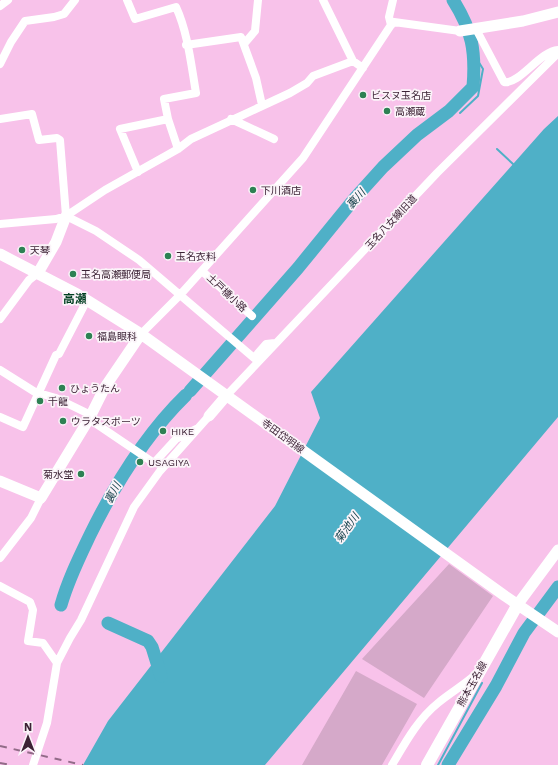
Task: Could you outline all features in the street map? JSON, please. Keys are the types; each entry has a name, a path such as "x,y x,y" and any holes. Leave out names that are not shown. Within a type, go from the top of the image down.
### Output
{"main road":[{"path":"460,31 522,21 558,12"},
{"path":"38,273 56,242 66,216"},
{"name":"寺田岱明線","path":"0,254 86,300 141,334 216,388 232,394 505,596 558,632"},
{"path":"0,482 41,498 90,417 105,387 141,334"},
{"path":"209,416 232,394"},
{"path":"518,604 558,550"},
{"name":"熊本玉名線","path":"427,765 518,604"}],"street":[{"path":"0,6 8,0"},
{"path":"0,64 11,42 25,21 64,14 75,0"},
{"path":"127,0 135,19 176,7 185,36 196,93 164,99 168,119 178,148"},
{"path":"244,44 255,31 258,0"},
{"path":"324,0 353,61 363,68"},
{"path":"391,25 390,17 393,0"},
{"path":"141,334 180,295 222,246 303,158 394,22 460,31"},
{"path":"475,29 504,82 507,83 554,50 558,52"},
{"path":"186,45 241,37 256,78 262,105"},
{"name":"玉名八女線旧道","path":"232,394 275,343 437,173 558,52"},
{"path":"0,224 56,219 66,216 105,190 138,172 191,139 231,119 290,93 307,83 313,76 353,61"},
{"path":"0,119 32,114 39,140 57,138 60,140 66,216"},
{"path":"138,172 120,129 168,119"},
{"path":"231,119 274,140"},
{"path":"66,216 96,231 139,260 251,355"},
{"name":"土戸橋小路","path":"202,271 252,316"},
{"path":"0,319 29,280 38,273"},
{"path":"0,417 23,426 38,393 86,300"},
{"path":"232,394 232,380 251,355 266,344 275,343"},
{"path":"0,370 38,393 56,398 90,417 154,463 176,439 201,426"},
{"path":"33,765 47,723 57,663 70,638 82,620 134,507 160,471 209,416"},
{"path":"0,558 31,518 41,498"},
{"path":"0,586 30,602 33,610 28,641 43,643 57,663"},
{"path":"392,765 413,730 437,704 461,687 479,671"}],"shaded area":[{"path":"449,564 493,596 424,698 362,659"},
{"path":"356,671 417,704 382,765 302,765"}],"water":[{"name":"菊池川","path":"558,116 558,417 265,765 83,765 108,721 275,506 320,418 311,392 544,129"}],"waterway":[{"name":"裏川","path":"190,391 298,268 355,198 383,167 417,135 449,111 473,87 474,62 471,41 465,21 453,0"},
{"path":"460,113 478,96 483,69 475,56"},
{"path":"497,149 513,164"},
{"name":"裏川","path":"61,605 70,578 110,497 144,443 171,410 186,395"},
{"path":"448,765 496,686 524,633 558,587"},
{"name":"裏川","path":"108,623 148,641 152,647 161,676"},
{"path":"438,765 482,683"}],"railway":[{"path":"0,746 83,765"},
{"path":"0,763 11,765"}],"place":[{"name":"ビスヌ玉名店","path":"363,95"},
{"name":"高瀬蔵","path":"387,111"},
{"name":"下川酒店","path":"253,190"},
{"name":"天琴","path":"22,250"},
{"name":"玉名衣料","path":"168,256"},
{"name":"玉名高瀬郵便局","path":"73,274"},
{"name":"福島眼科","path":"89,336"},
{"name":"ひょうたん","path":"62,388"},
{"name":"千龍","path":"40,401"},
{"name":"ウラタスポーツ","path":"63,421"},
{"name":"HIKE","path":"163,431"},
{"name":"USAGIYA","path":"140,462"},
{"name":"菊水堂","path":"81,474"}],"district":[{"name":"高瀬","path":"75,299"}]}
